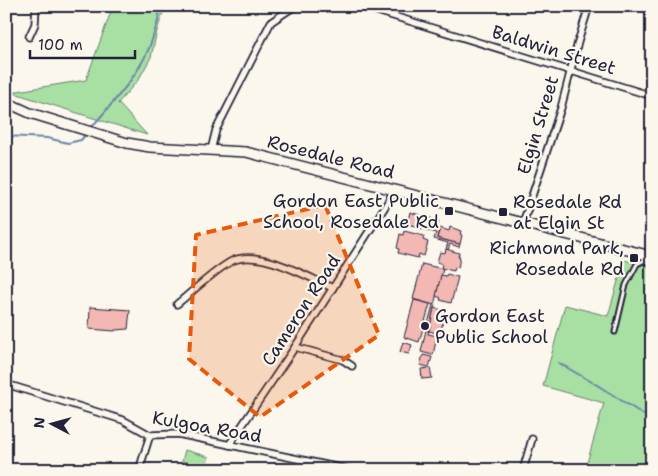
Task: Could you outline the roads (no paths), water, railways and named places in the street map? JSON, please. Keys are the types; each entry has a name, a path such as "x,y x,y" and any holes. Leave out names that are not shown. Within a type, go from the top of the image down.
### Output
{"street":[{"path":"29,37 35,24 36,6"},
{"path":"211,150 216,130 271,22 295,6"},
{"name":"Baldwin Street","path":"361,6 652,96"},
{"name":"Elgin Street","path":"523,223 561,108 589,6"},
{"name":"Rosedale Road","path":"6,102 30,113 127,143 150,147 246,152 649,257"},
{"name":"Cameron Road","path":"229,445 296,347 386,206 394,190"},
{"path":"177,304 229,262 245,258 270,261 333,288"},
{"path":"296,347 343,360 352,366"},
{"name":"Kulgoa Road","path":"6,384 123,420 150,434 178,434 350,470"},
{"path":"139,470 150,434"},
{"path":"523,470 532,439"}],"lane":[{"path":"615,332 626,284 637,264 649,257"}],"waterway":[{"path":"90,129 126,87 141,64 153,36 161,6"},
{"path":"6,136 47,138 68,143 81,140 87,133"},
{"path":"559,363 652,420"}],"place":[{"name":"Gordon East Public School, Rosedale Rd","path":"449,211"},
{"name":"Rosedale Rd at Elgin St","path":"503,212"},
{"name":"Richmond Park, Rosedale Rd","path":"634,258"},
{"name":"Gordon East Public School","path":"425,326"}]}
